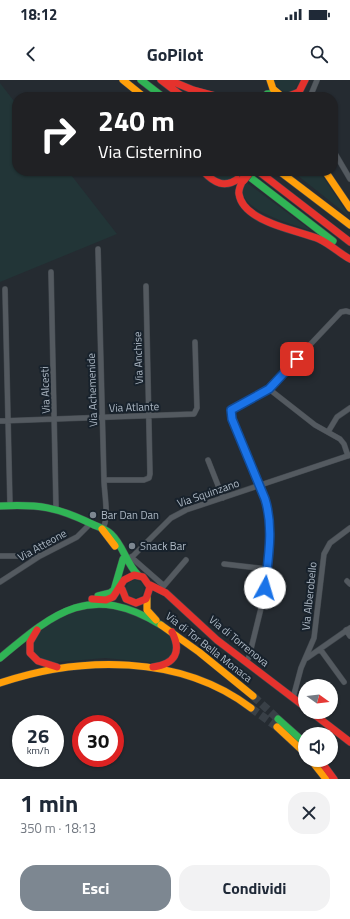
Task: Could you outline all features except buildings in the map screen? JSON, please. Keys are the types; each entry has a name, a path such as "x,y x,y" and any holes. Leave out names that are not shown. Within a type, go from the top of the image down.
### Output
{"main road":[{"path":"123,80 138,92"},
{"path":"141,80 157,92"},
{"path":"161,80 177,92"},
{"path":"169,80 200,92"},
{"path":"270,80 271,86 278,92"},
{"path":"298,92 302,89 305,80"},
{"path":"208,176 212,181 221,185 230,185 241,176"},
{"path":"242,176 238,197 243,206 250,213 260,219 319,239 350,259"},
{"path":"243,176 350,254"},
{"path":"264,176 350,242"},
{"path":"286,176 350,225"},
{"path":"328,176 350,208"},
{"name":"Via di Torrenova","path":"5,506 56,507 109,532 127,557 135,565 138,575"},
{"path":"72,608 114,590 127,557"},
{"name":"Via di Torrenova","path":"127,557 127,578"},
{"path":"92,599 110,599 122,589 127,578 138,575 144,578 150,585 147,610 159,622"},
{"name":"Via di Torrenova","path":"150,585 162,588 246,662 298,702"},
{"path":"122,589 124,597 131,603 140,603 162,588"},
{"name":"Via di Tor Bella Monaca","path":"0,658 40,626 72,608 93,604 115,605 138,611 159,622 253,696"},
{"path":"40,626 30,640 30,653 38,662 57,667"},
{"path":"153,667 166,665 175,657 177,647 172,632"},
{"path":"0,683 32,672 57,667 120,663 153,667 208,684 251,708"},
{"path":"320,719 350,742"},
{"path":"298,738 278,723 298,745"},
{"path":"317,767 326,779"},
{"path":"325,767 334,779"}],"street":[{"path":"312,92 317,80"},
{"path":"338,159 350,179"},
{"name":"Via Achemenide","path":"98,249 104,480 107,518 102,529"},
{"name":"Via Alcesti","path":"51,272 56,418 56,507"},
{"name":"Via Anchise","path":"104,480 144,480 149,478 151,472 146,286"},
{"path":"5,289 8,420 5,506"},
{"path":"246,662 249,657 261,612 267,569 270,523 267,505 232,419 231,410 269,389 340,314 348,311"},
{"name":"Via Atlante","path":"0,420 103,418 191,414 196,412 195,342"},
{"path":"269,389 315,425 342,442 349,455"},
{"path":"328,432 336,419 350,408"},
{"name":"Via Squinzano","path":"127,557 177,514 190,508 349,455"},
{"path":"208,460 223,498"},
{"name":"Via Atteone","path":"0,582 40,556 77,538 91,523"},
{"name":"Via Alberobello","path":"292,698 315,632 324,554 331,542 350,528"},
{"path":"0,556 40,556"},
{"path":"162,588 186,560"},
{"path":"224,564 267,569"},
{"name":"Via di Torrenova","path":"135,565 162,588"},
{"path":"305,659 348,629 350,636"},
{"path":"320,649 344,682"}],"shaded area":[{"path":"274,80 301,80 294,90 287,92 279,89"},
{"path":"0,83 12,99 12,176 72,176 117,234 0,282"},
{"path":"214,176 234,176 228,180 221,180"},
{"path":"298,176 322,176 350,217"},
{"path":"246,182 312,231 279,220 254,207 246,200 243,191"},
{"path":"135,580 141,583 144,589 141,595 135,598 129,595 126,589 129,583"},
{"path":"97,607 132,612 168,632 175,648 168,661 157,663 105,658 47,663 33,654 33,642 36,635 50,623 70,614"}],"tunnel":[{"path":"253,696 278,719"},
{"path":"251,708 277,727"}],"traffic: fast":[{"path":"141,80 157,92"},
{"path":"248,176 333,241"},
{"path":"0,506 37,506 58,510 104,529 115,538 130,565 138,575"},
{"path":"98,596 110,593 114,590 123,559"},
{"path":"0,658 38,627 56,616 74,608 93,604 114,606 136,612 161,625"},
{"path":"278,719 298,737"}],"traffic: slow":[{"path":"123,80 138,92"},
{"path":"270,80 273,89 277,92"},
{"path":"286,176 350,225"},
{"path":"328,176 350,208"},
{"path":"102,529 115,546"},
{"path":"147,598 147,610 156,620"},
{"path":"161,625 199,652 253,696"},
{"path":"0,683 31,674 63,668 96,665 129,665 161,669 193,678 223,690 251,708"},
{"path":"277,727 298,746"},
{"path":"317,767 326,779"}],"traffic: jam":[{"path":"161,80 177,92"},
{"path":"169,80 200,92"},
{"path":"299,92 305,80"},
{"path":"208,176 211,179 224,184 239,178"},
{"path":"243,180 246,176"},
{"path":"264,176 350,242"},
{"path":"243,180 239,189 239,194 243,204 250,212 272,224 319,239 350,259"},
{"path":"92,599 106,600 113,597 124,580 134,575 143,577 150,587 146,599 136,603 126,599 122,589"},
{"path":"150,585 166,593 217,640 298,702"},
{"path":"37,630 30,642 30,653 38,661 57,667"},
{"path":"153,667 167,663 174,656 176,645 172,632"},
{"path":"320,719 350,742"},
{"path":"325,767 334,779"}],"place":[{"name":"Bar Dan Dan","path":"93,515"},
{"name":"Snack Bar","path":"132,546"}],"route":[{"path":"265,588 270,533 268,512 265,499 232,419 231,410 269,389 297,359"}]}
